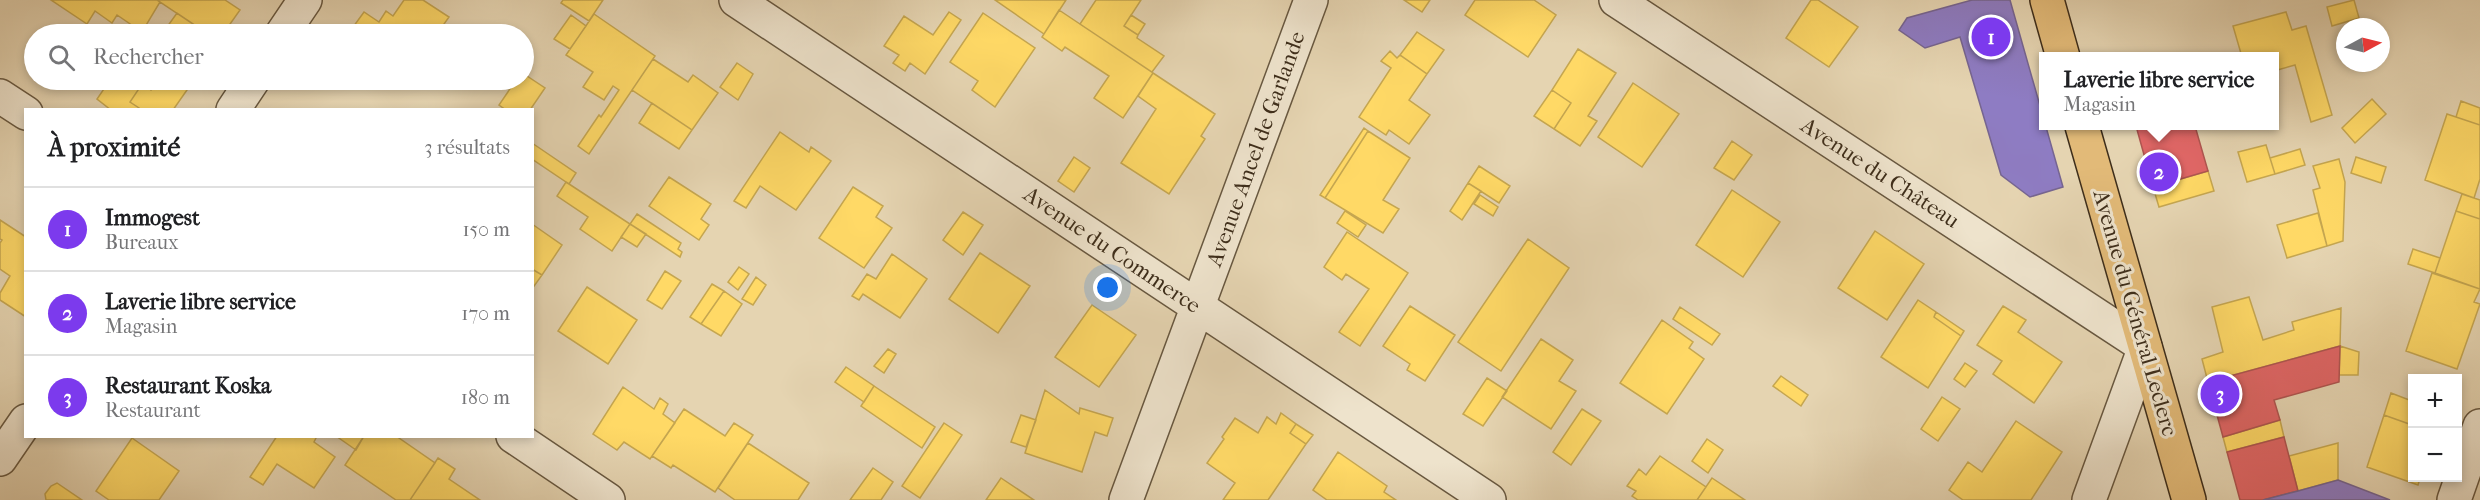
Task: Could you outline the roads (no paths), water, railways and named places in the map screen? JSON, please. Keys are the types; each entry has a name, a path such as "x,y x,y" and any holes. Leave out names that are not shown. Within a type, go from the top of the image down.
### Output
{"main road":[{"path":"2047,0 2062,52"},
{"name":"Avenue du Général Leclerc","path":"2083,130 2189,500"}],"street":[{"path":"289,24 305,0"},
{"name":"Avenue du Commerce","path":"736,0 1489,500"},
{"name":"Avenue Ancel de Garlande","path":"1126,500 1311,0"},
{"name":"Avenue du Château","path":"1616,0 2145,347"},
{"path":"234,108 246,90"},
{"path":"0,96 24,112"},
{"path":"2089,500 2145,347"},
{"path":"0,459 24,424"},
{"path":"2454,500 2480,426"},
{"path":"516,438 608,500"}],"place":[{"name":"Immogest","path":"1991,37"},
{"name":"Laverie libre service","path":"2159,172"},
{"name":"Restaurant Koska","path":"2220,394"}]}
